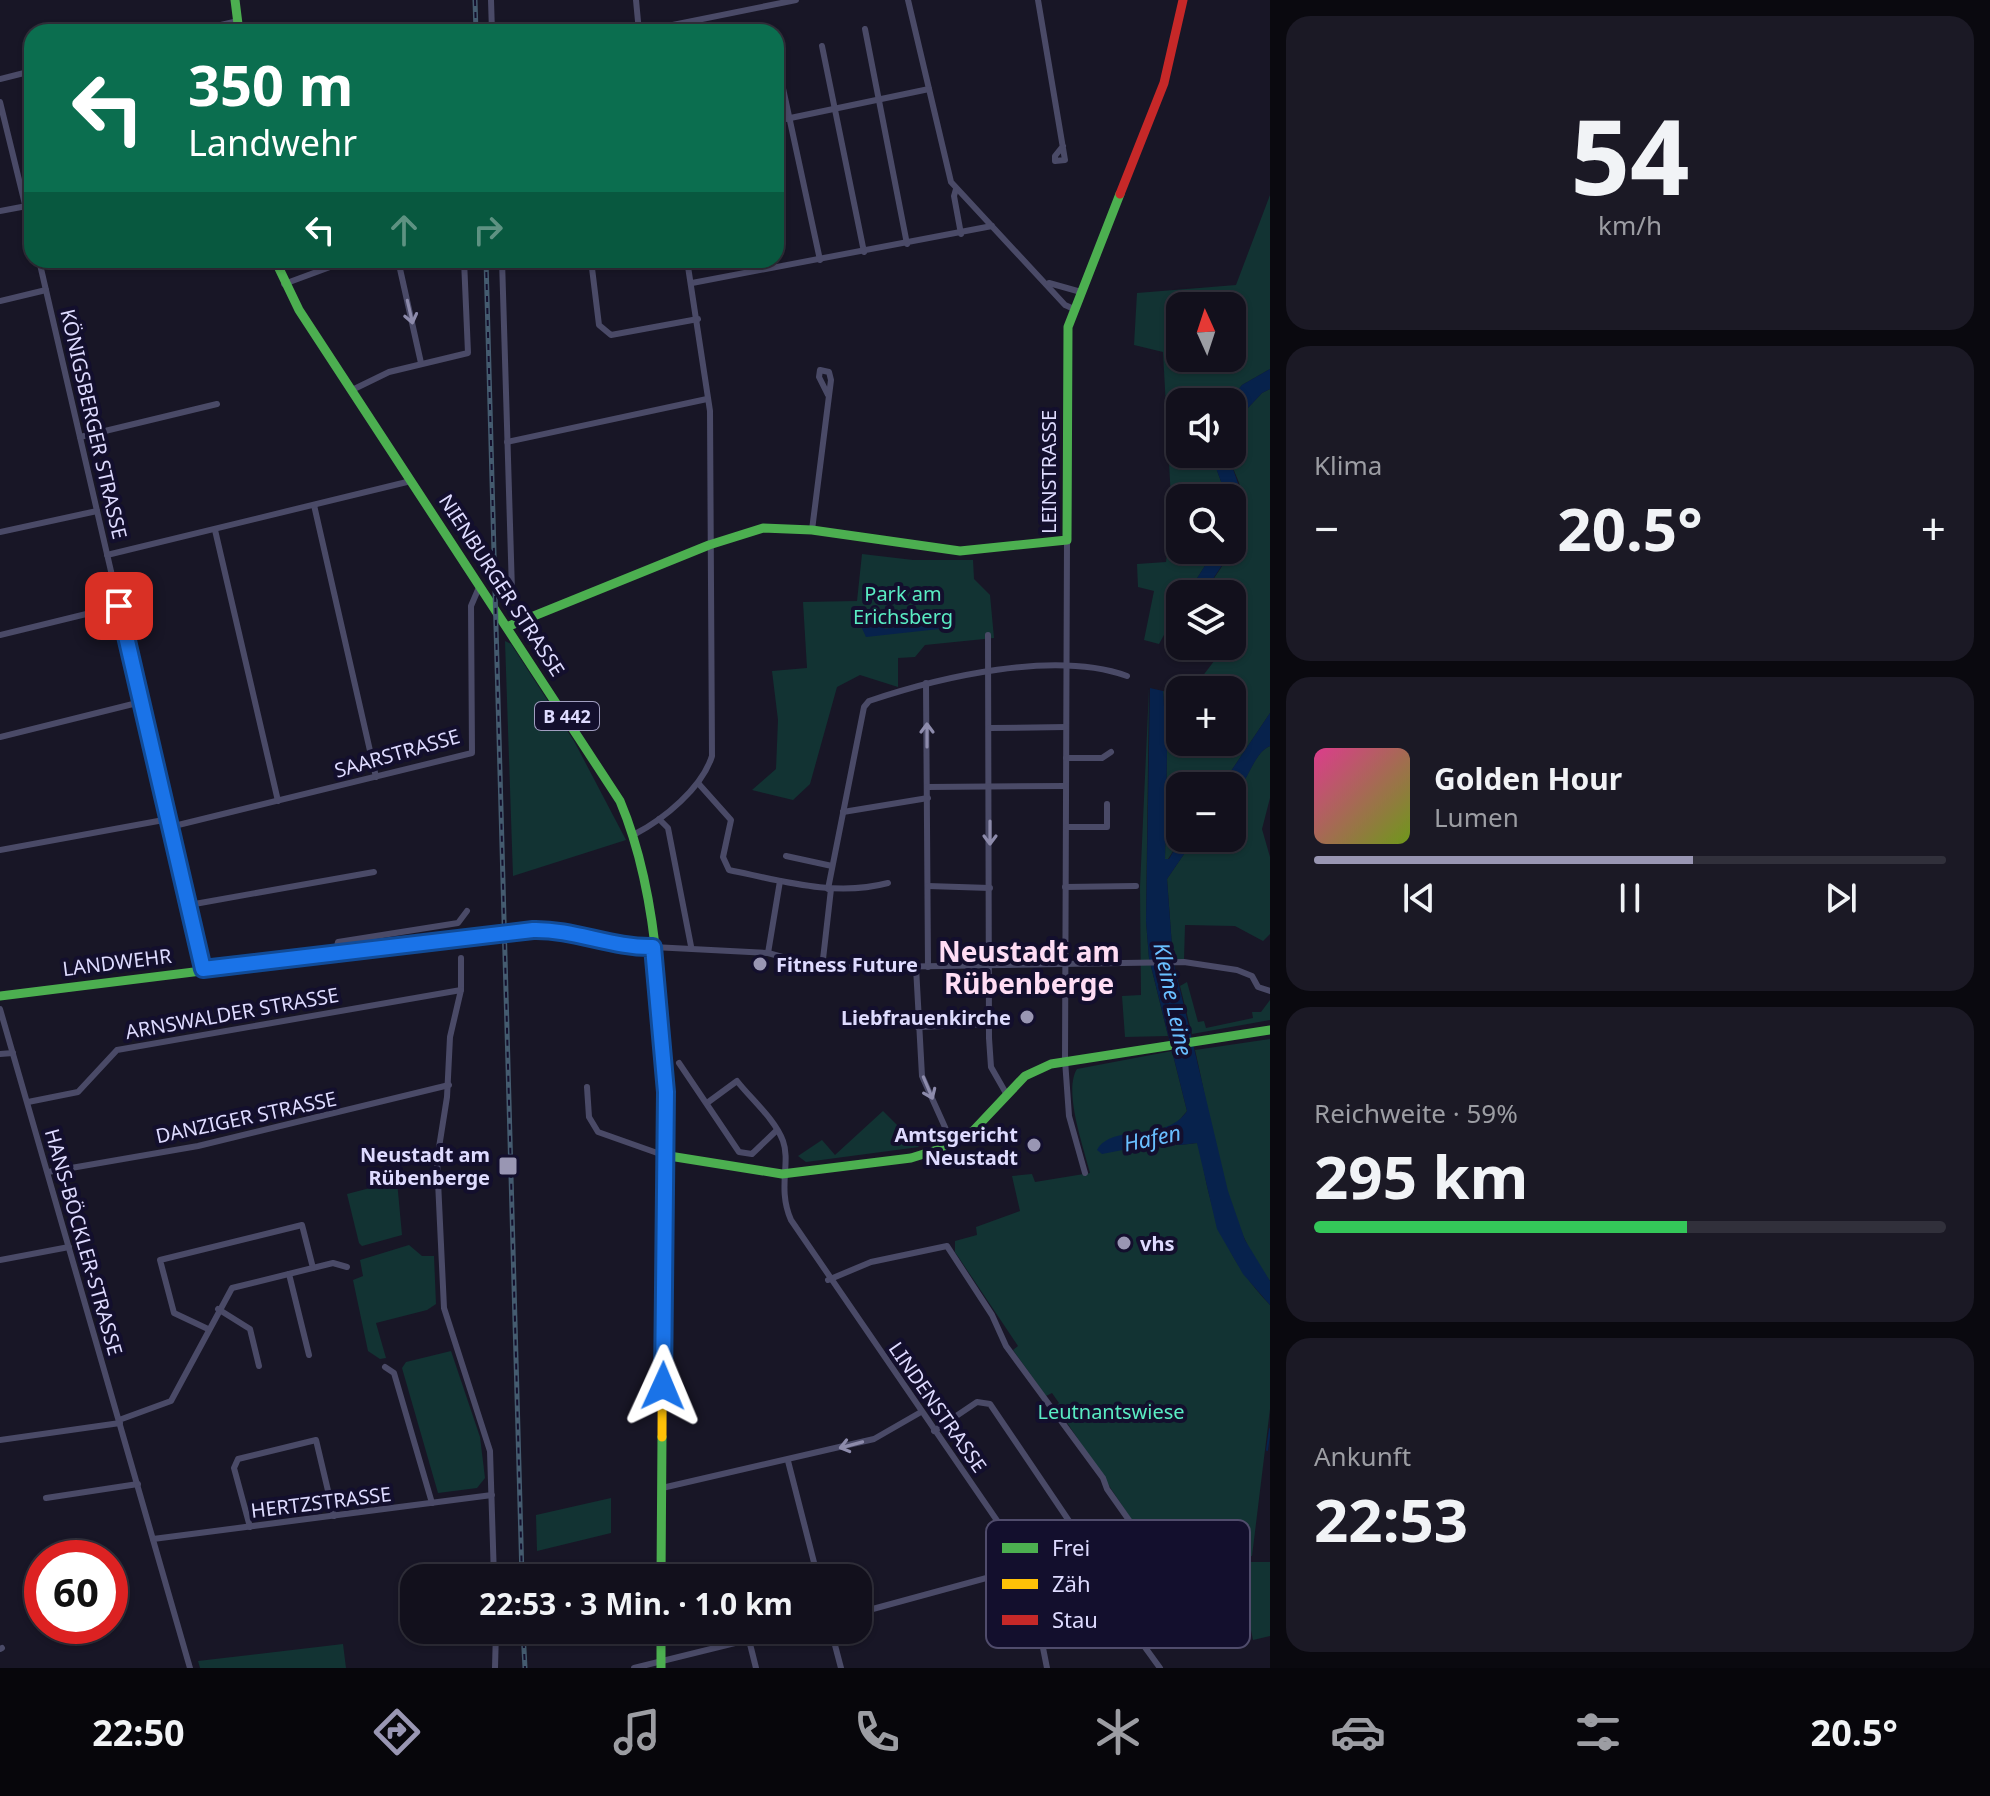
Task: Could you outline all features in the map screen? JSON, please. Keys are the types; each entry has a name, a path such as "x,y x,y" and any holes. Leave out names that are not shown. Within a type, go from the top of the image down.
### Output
{"main road":[{"path":"235,0 238,24"},
{"name":"LEINSTRASSE","path":"1067,540 1065,355 1074,309 1164,83 1183,0"},
{"name":"NIENBURGER STRASSE","path":"278,268 284,284 352,390 607,779 635,834 648,897 653,947"},
{"path":"509,626 709,545 763,528 812,530 960,551 1067,540"},
{"name":"LANDWEHR","path":"0,996 203,969 547,930 607,944 653,947"},
{"name":"B 442","path":"653,947 665,1073 661,1564"},
{"path":"663,1155 782,1174 911,1158 953,1145 991,1114 1025,1076 1065,1060 1270,1030"}],"street":[{"path":"491,0 492,24"},
{"path":"636,0 638,24"},
{"path":"678,24 796,0"},
{"path":"908,0 948,173 956,189 1049,283 1065,305 1074,309"},
{"path":"1038,0 1063,146"},
{"path":"225,24 238,21"},
{"path":"865,29 907,244"},
{"path":"822,46 864,252"},
{"path":"0,79 24,73"},
{"path":"784,120 929,89"},
{"path":"784,95 820,260"},
{"path":"0,102 24,191"},
{"path":"956,189 954,196 961,234"},
{"path":"0,211 24,207"},
{"path":"784,262 820,260 992,226"},
{"name":"KÖNIGSBERGER STRASSE","path":"41,268 203,969"},
{"path":"284,284 327,268"},
{"path":"400,268 421,363"},
{"path":"352,390 389,372 468,353 464,268"},
{"path":"502,268 512,591"},
{"path":"592,268 599,325 611,335 698,319"},
{"path":"635,834 659,819 698,783 709,766 713,746 707,399 689,268"},
{"path":"692,283 755,268"},
{"path":"1049,283 1081,292"},
{"path":"0,301 46,290"},
{"path":"812,530 828,395"},
{"path":"507,442 707,399"},
{"path":"80,437 217,404"},
{"path":"107,555 412,480"},
{"path":"314,505 376,777"},
{"path":"0,532 97,511"},
{"path":"215,530 278,801"},
{"name":"LEINSTRASSE","path":"1067,540 1065,1060 1069,1116 1085,1173"},
{"name":"SAARSTRASSE","path":"0,850 170,823 278,801 472,753 471,606 480,585"},
{"path":"0,635 119,606"},
{"path":"988,635 989,1038 991,1067 1007,1095"},
{"path":"822,968 832,866 866,704 926,683 989,671 1105,668 1127,676"},
{"path":"926,683 928,967"},
{"path":"0,737 141,702"},
{"path":"990,728 1066,727"},
{"path":"1066,758 1102,758 1111,752"},
{"path":"698,783 731,820 723,857 729,870 830,889 870,888 888,883"},
{"path":"927,787 1066,786"},
{"path":"843,812 928,798"},
{"path":"1066,827 1107,827 1107,804"},
{"path":"659,819 668,828 691,946"},
{"path":"786,856 832,866"},
{"path":"189,905 374,872"},
{"path":"768,953 780,881"},
{"path":"928,886 990,888"},
{"path":"1065,887 1136,886"},
{"name":"LANDWEHR","path":"335,955 338,942 458,923 467,911"},
{"path":"653,947 691,946 768,953 822,968 1177,962 1237,970 1252,976 1258,987 1270,991"},
{"path":"461,958 461,990 450,1037 449,1085 437,1160 444,1308 490,1451 494,1564"},
{"path":"916,967 922,1076 953,1145"},
{"name":"ARNSWALDER STRASSE","path":"28,1102 78,1092 117,1050 461,990"},
{"name":"HANS-BÖCKLER-STRASSE","path":"0,1009 190,1668"},
{"path":"918,1027 989,1024"},
{"path":"0,1054 13,1053"},
{"path":"679,1063 739,1152 752,1154 777,1130 737,1081 707,1103"},
{"name":"DANZIGER STRASSE","path":"48,1172 198,1146 449,1085"},
{"path":"587,1087 589,1117 598,1132 663,1155"},
{"name":"LINDENSTRASSE","path":"777,1130 784,1142 782,1174 786,1210 828,1280 995,1520"},
{"path":"208,1329 174,1313 160,1260 302,1225 313,1268"},
{"path":"828,1280 871,1262 947,1246 992,1315 1006,1346 1103,1478 1129,1520"},
{"path":"0,1260 69,1247"},
{"path":"0,1440 120,1422 171,1401 232,1288 333,1263 347,1267"},
{"path":"289,1274 309,1355"},
{"path":"218,1309 250,1329 259,1366"},
{"path":"385,1367 394,1373 432,1503"},
{"path":"934,1431 977,1402 990,1404 1068,1520"},
{"path":"662,1488 874,1439 921,1412"},
{"path":"250,1527 234,1468 238,1459 316,1440 334,1516"},
{"path":"788,1461 814,1564"},
{"path":"46,1498 138,1484"},
{"name":"HERTZSTRASSE","path":"153,1539 492,1495"},
{"path":"872,1609 986,1578"},
{"path":"495,1668 496,1644"},
{"path":"634,1668 734,1644"},
{"path":"750,1644 756,1668"},
{"path":"835,1644 841,1668"},
{"name":"LINDENSTRASSE","path":"1043,1648 1047,1668"},
{"path":"1146,1648 1160,1668"}],"green space":[{"path":"1270,195 1270,369 1240,388 1166,388 1166,407 1163,352 1134,345 1137,293 1236,285"},
{"path":"1270,389 1270,713 1246,749 1246,676 1203,676 1215,660 1246,660 1246,580 1213,580 1223,564 1246,564 1246,484 1239,484 1233,468 1246,468 1246,410"},
{"path":"1169,468 1216,468 1222,484 1170,484"},
{"name":"Park am Erichsberg","path":"862,554 913,560 973,560 974,579 990,595 994,638 925,645 915,657 898,658 898,687 860,675 837,687 810,784 793,800 752,790 776,769 778,720 772,671 807,668 803,602 857,601"},
{"path":"1137,564 1206,564 1196,580 1166,580 1166,631 1159,644 1144,640 1154,591 1138,587"},
{"path":"505,641 511,644 574,741 626,840 513,876"},
{"path":"1149,688 1146,921 1149,958 1168,1036 1125,1037 1122,996 1141,995 1140,887"},
{"path":"1163,691 1166,692 1166,736"},
{"path":"1270,746 1270,798 1262,829 1270,857 1270,934 1263,941 1235,926 1185,925 1184,960 1173,960 1167,879 1185,852 1246,852 1246,777"},
{"path":"1167,756 1241,756 1230,772 1167,772"},
{"path":"1166,805 1166,852 1173,852 1165,859"},
{"path":"1187,982 1198,1022 1204,1021 1206,1028 1253,1018 1252,1012 1261,1012 1270,1000 1270,1020 1192,1034 1180,986"},
{"path":"1270,1039 1270,1281 1253,1256 1229,1200 1195,1050"},
{"name":"Leutnantswiese","path":"1172,1051 1187,1111 1176,1124 1180,1145 1197,1143 1200,1148 1214,1213 1230,1251 1270,1305 1270,1409 1252,1556 1250,1520 1132,1520 1056,1406 1059,1403 1052,1393 1046,1396 1013,1350 1018,1346 955,1252 955,1241 977,1235 976,1227 1020,1211 1012,1176 1032,1174 1035,1182 1090,1173 1073,1105 1073,1079 1077,1069"},
{"path":"883,1111 919,1147 806,1162 798,1156 822,1140 835,1155"},
{"path":"397,1181 402,1235 362,1246 347,1194"},
{"path":"409,1245 422,1256 434,1256 436,1304 427,1310 376,1323 386,1358 380,1359 368,1351 353,1280 363,1276 360,1260"},
{"path":"451,1351 480,1437 485,1478 477,1488 438,1493 402,1368 406,1362"},
{"path":"611,1498 611,1533 537,1551 536,1515"},
{"path":"1250,1562 1270,1562 1270,1636 1253,1640 1250,1625"},
{"path":"343,1644 346,1668 200,1668 198,1661"}],"water":[{"path":"1270,369 1270,389 1246,410 1246,388 1240,388"},
{"path":"1216,468 1232,468 1238,484 1222,484"},
{"path":"1206,564 1223,564 1212,580 1196,580"},
{"path":"869,608 885,629 935,620 939,629 866,637 860,624 870,622"},
{"path":"1150,688 1163,691 1167,756 1165,859 1169,859 1173,852 1185,852 1167,879 1173,960 1228,1191 1245,1240 1270,1281 1270,1305 1243,1274 1217,1229 1197,1143 1180,1145 1169,1141 1102,1154 1097,1150 1115,1137 1166,1127 1187,1111 1149,958 1146,921"},
{"path":"1270,713 1270,746 1259,755 1246,777 1246,772 1230,772 1241,756 1246,756 1246,749"}],"waterway":[{"path":"1267,1450 1270,1429"}],"railway":[{"path":"475,0 476,24"},
{"path":"486,268 522,1564"},
{"path":"524,1644 525,1668"}],"traffic: fast":[{"path":"235,0 238,24"},
{"path":"509,626 709,545 763,528 812,530 960,551 1067,540 1068,327 1120,194"},
{"path":"279,268 299,310 620,801 634,841 653,929 661,1021 663,1155"},
{"path":"0,996 533,930 653,947"},
{"path":"663,1155 782,1174 911,1158 953,1145 973,1131 1025,1076 1051,1064 1270,1030"},
{"path":"661,1564 662,1437"},
{"path":"661,1644 661,1668"}],"traffic: slow":[{"path":"662,1437 663,1155"}],"traffic: jam":[{"path":"1120,194 1164,83 1183,0"}],"place":[{"name":"Fitness Future","path":"760,964"},
{"name":"Liebfrauenkirche","path":"1027,1017"},
{"name":"Amtsgericht Neustadt","path":"1034,1145"},
{"name":"Neustadt am Rübenberge","path":"508,1166"},
{"name":"vhs","path":"1124,1243"}],"district":[{"name":"Neustadt am Rübenberge","path":"1029,967"}],"route":[{"path":"119,606 203,969 533,930 568,933 607,944 653,947 666,1092 663,1386"}],"water label":[{"name":"Kleine Leine","path":"1174,999"},
{"name":"Hafen","path":"1152,1137"}]}
